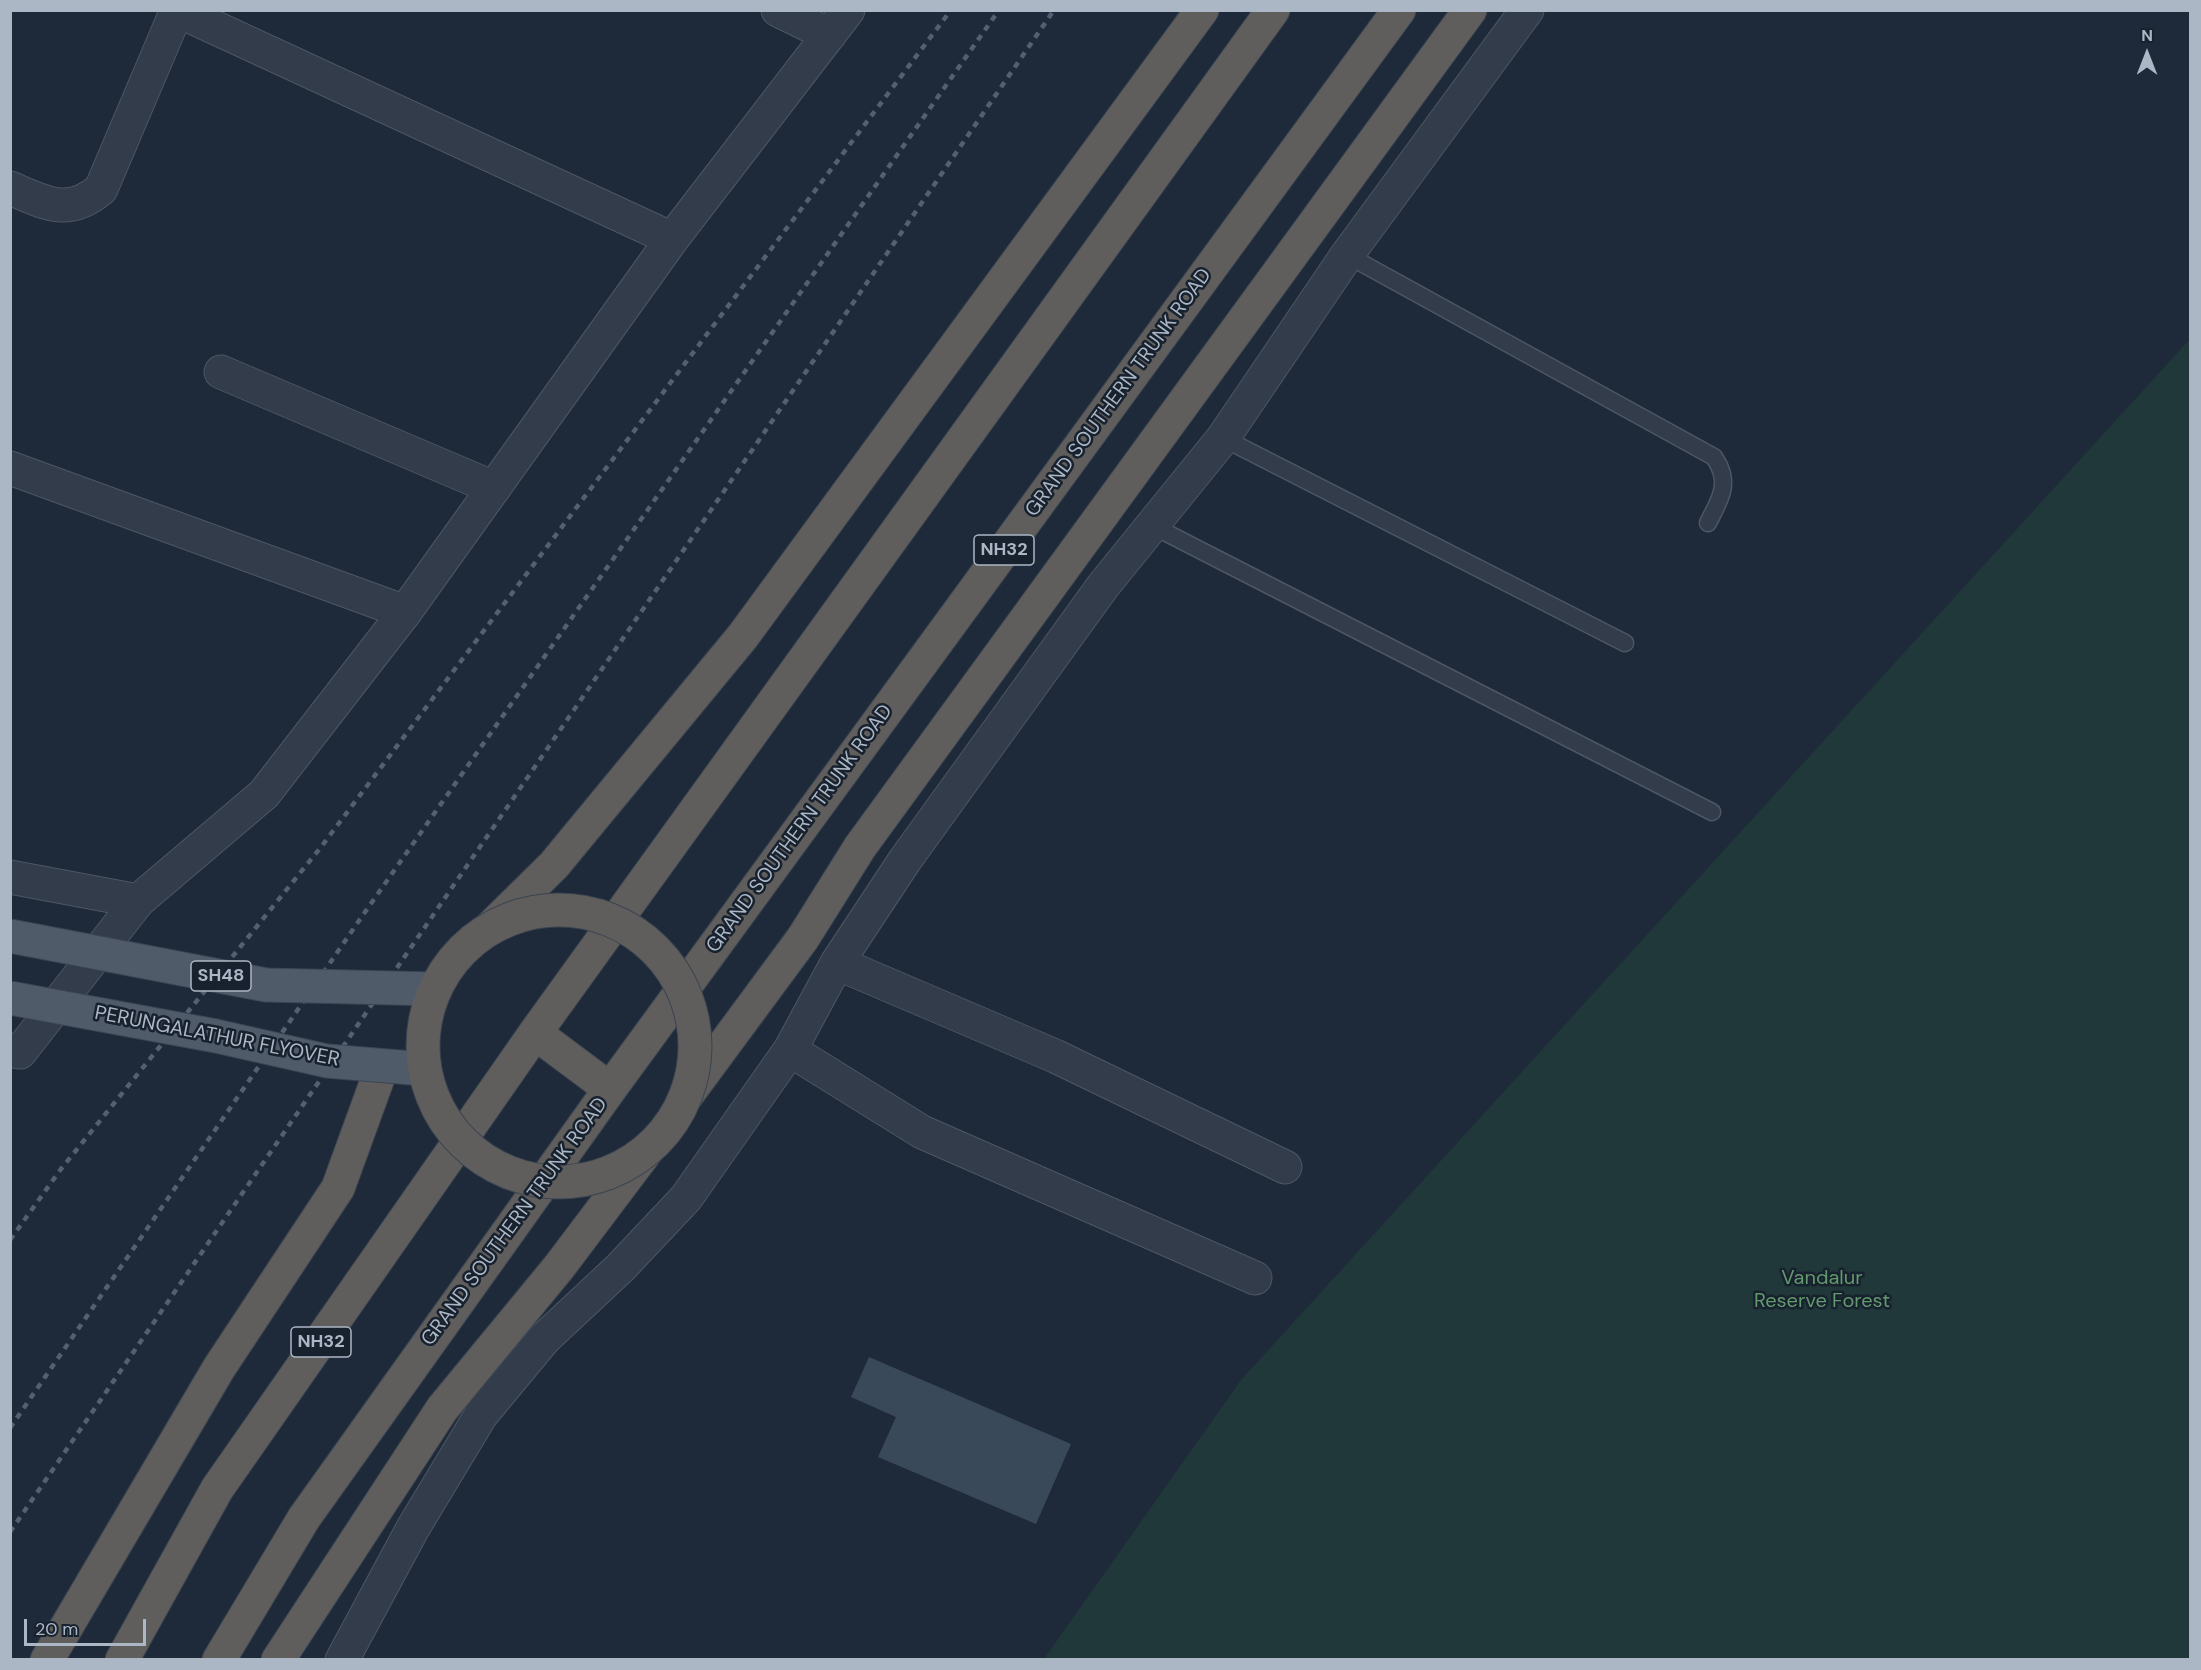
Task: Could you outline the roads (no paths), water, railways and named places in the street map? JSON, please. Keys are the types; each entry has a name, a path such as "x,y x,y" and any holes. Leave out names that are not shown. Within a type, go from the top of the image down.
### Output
{"highway":[{"path":"645,1152 604,1175 557,1182 510,1173 470,1149 440,1113 424,1069 423,1028 435,989 457,955 489,928 554,865 743,636 1202,10"},
{"name":"NH32","path":"122,1659 217,1490 535,1034 1273,10"},
{"name":"GRAND SOUTHERN TRUNK ROAD","path":"219,1659 304,1518 610,1089 1399,10"},
{"path":"278,1659 442,1409 559,1267 645,1152 670,1126 687,1095 803,938 860,847 1470,10"},
{"path":"489,928 529,913 571,910 611,920 648,942 675,973 692,1012 696,1054 687,1095"},
{"path":"535,1034 610,1089"},
{"path":"47,1659 219,1368 338,1188 382,1067"}],"main road":[{"name":"SH48","path":"10,936 266,985 435,989"},
{"name":"PERUNGALATHUR FLYOVER","path":"10,998 216,1036 327,1061 424,1069"}],"street":[{"path":"10,188 45,202 62,205 78,204 89,200 101,189 177,10 672,238"},
{"path":"14,1056 138,901 264,794 405,612 672,238 839,23 778,10"},
{"path":"342,1659 413,1528 481,1415 544,1339 620,1268 686,1198 790,1050 837,963 905,860 1103,586 1223,438 1347,255 1527,10"},
{"path":"221,372 494,488"},
{"path":"10,468 405,612"},
{"path":"10,877 138,901"},
{"path":"837,963 1055,1056 1285,1167"},
{"path":"790,1050 922,1132 1255,1278"}],"lane":[{"path":"1347,255 1714,457 1721,467 1724,481 1723,493 1708,523"},
{"path":"1223,438 1625,643"},
{"path":"1151,525 1712,812"}],"railway":[{"path":"10,1240 61,1169 321,847 951,10"},
{"path":"10,1428 365,912 999,10"},
{"path":"10,1532 1054,10"}],"park label":[{"name":"Vandalur Reserve Forest","path":"1822,1290"}]}
